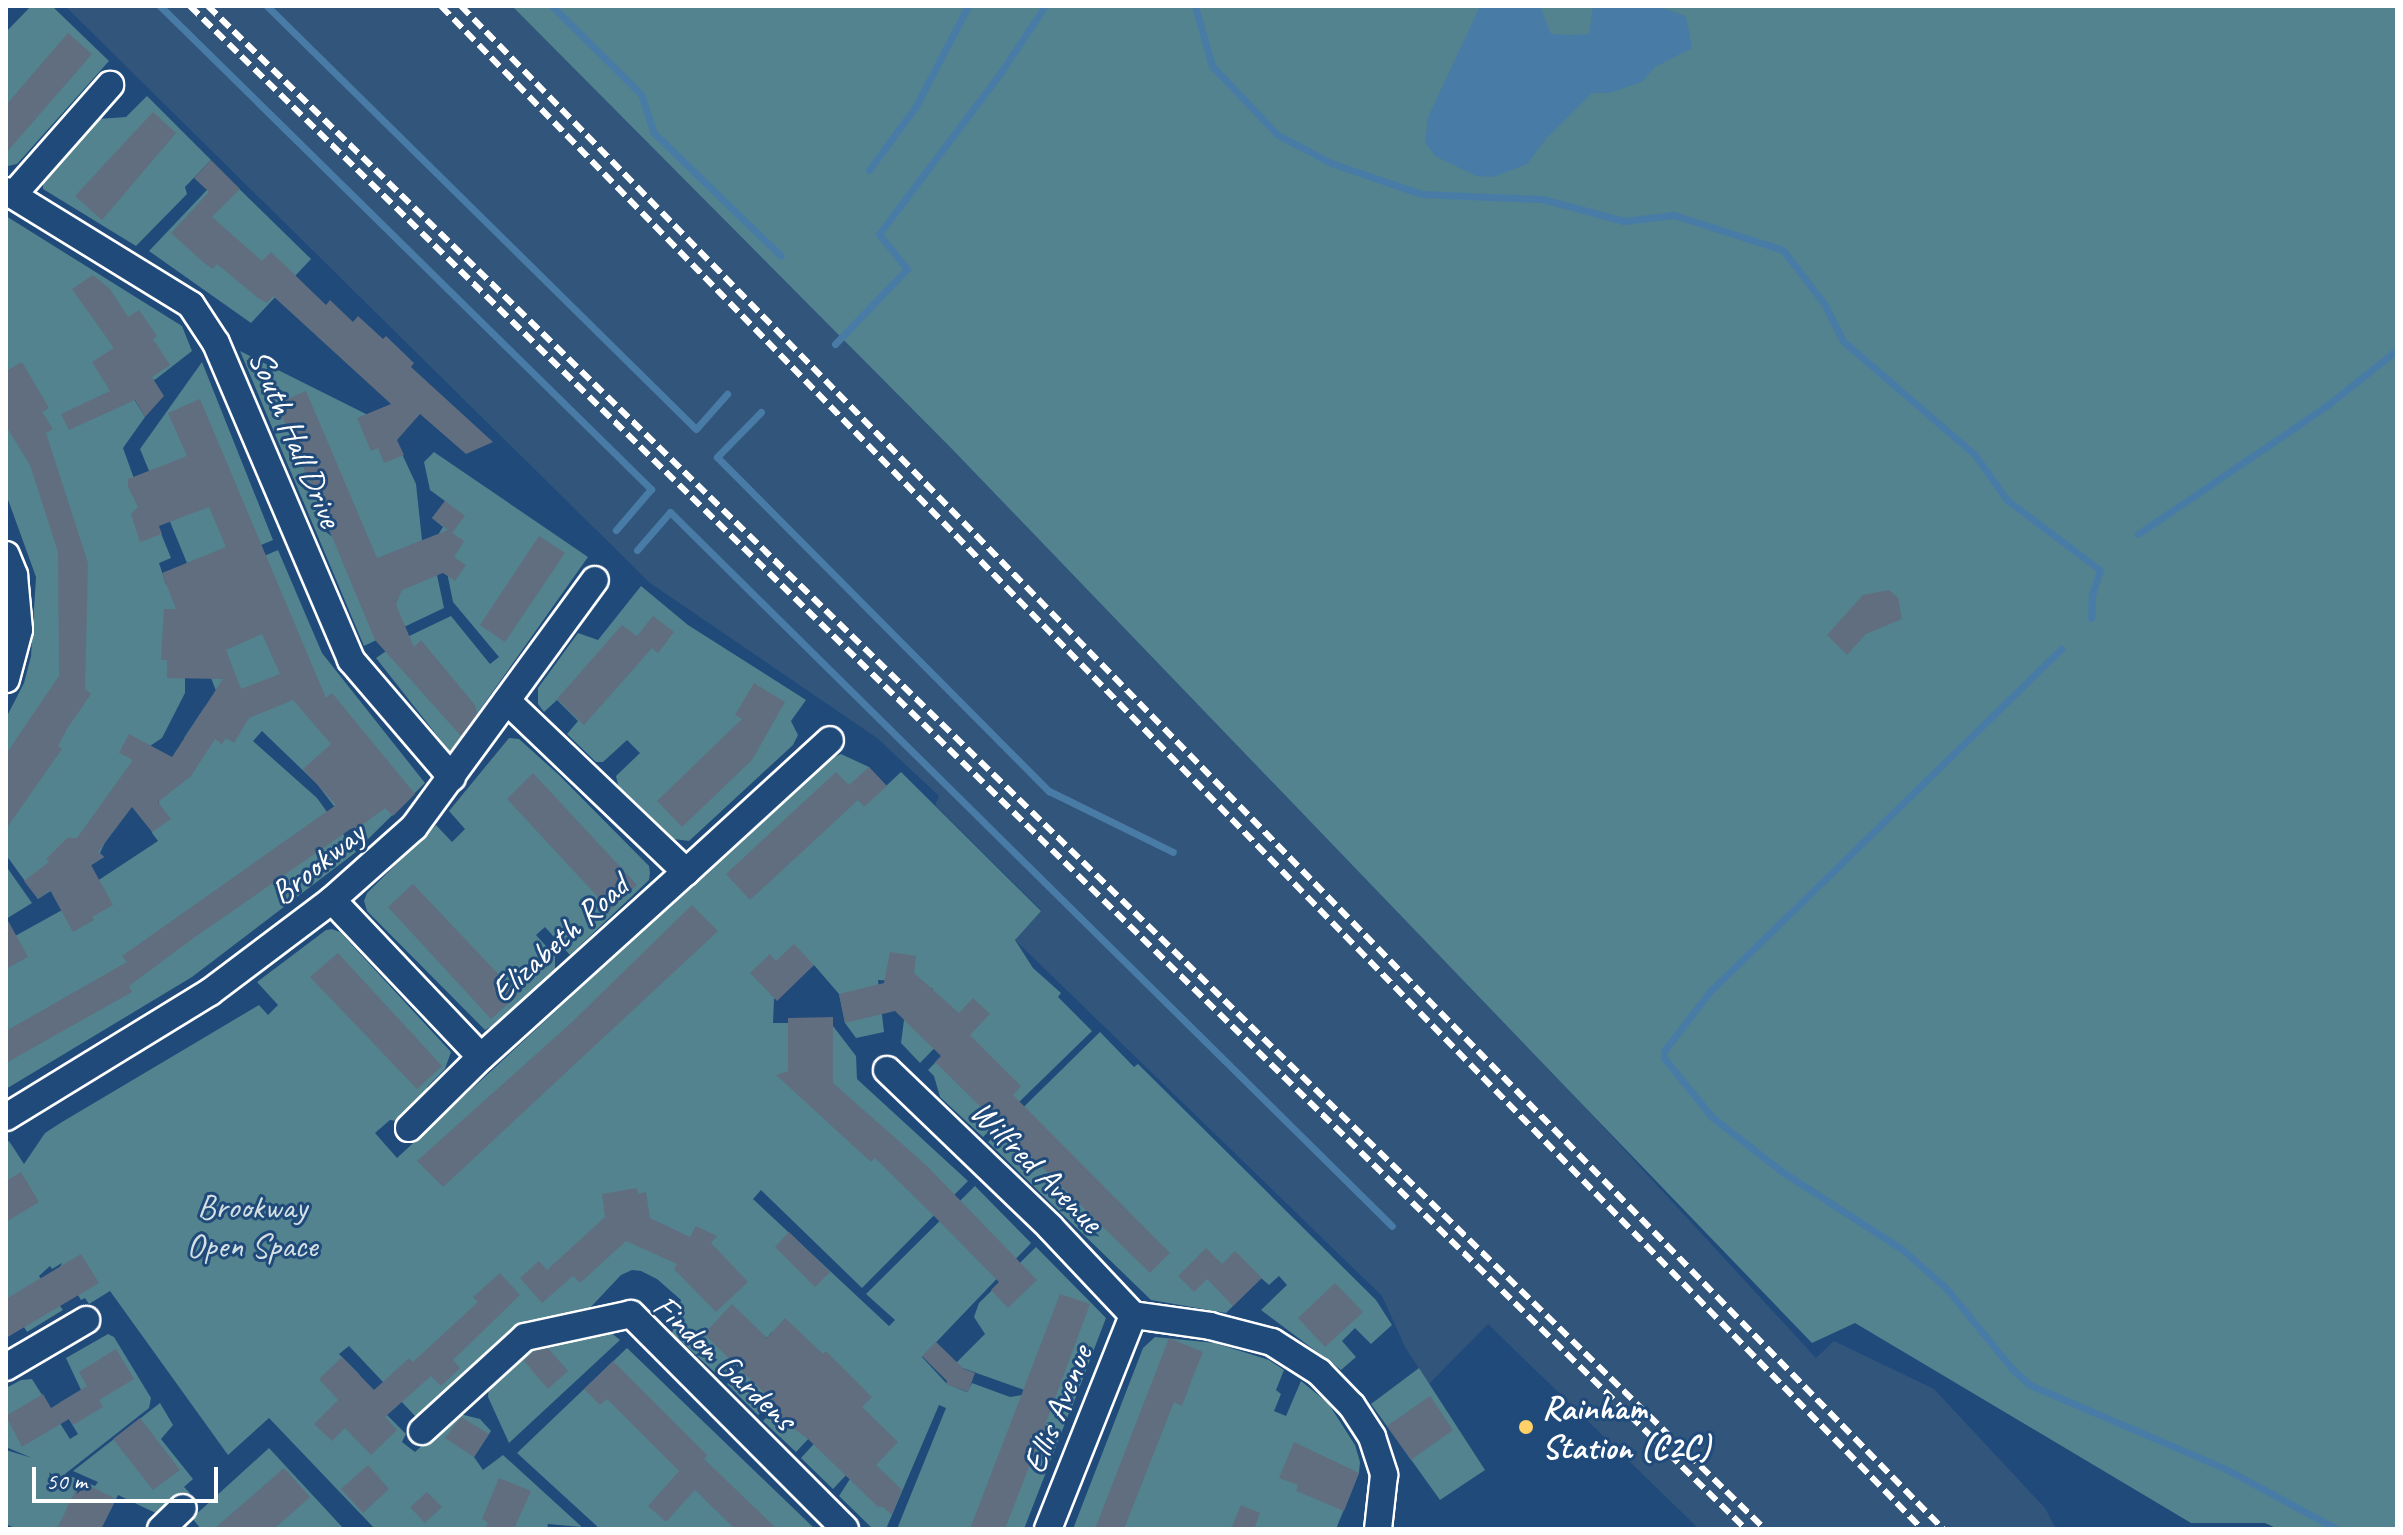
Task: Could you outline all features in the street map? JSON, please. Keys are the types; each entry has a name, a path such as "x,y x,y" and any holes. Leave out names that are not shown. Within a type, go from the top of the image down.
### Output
{"street":[{"path":"9,193 110,85"},
{"name":"South Hall Drive","path":"9,193 191,305 216,343 351,660 452,778"},
{"path":"6,555 14,575 19,630 6,679"},
{"name":"Brookway","path":"6,1117 210,992 332,900 414,827 595,580"},
{"name":"Elizabeth Road","path":"507,701 686,872"},
{"name":"Elizabeth Road","path":"409,1128 481,1057 830,740"},
{"path":"332,900 481,1057"},
{"name":"Wilfred Avenue","path":"887,1070 1050,1227 1133,1315"},
{"name":"Findon Gardens","path":"422,1431 525,1337 631,1314 845,1529"},
{"path":"1133,1315 1210,1326 1272,1342 1319,1372 1352,1406 1372,1437 1384,1475 1378,1529"},
{"name":"Ellis Avenue","path":"1048,1529 1133,1315"},
{"path":"6,1367 86,1320"},
{"path":"161,1529 183,1508"}],"shaded area":[{"path":"65,6 512,6 951,448 1585,1107 1816,1358 1834,1341 1934,1389 2045,1508 2056,1529 1699,1529 1488,1324 1429,1384 1405,1347 1382,1296 1015,940 1041,910 935,805 939,796 877,738 650,583"},
{"path":"1480,6 1540,6 1551,34 1569,35 1589,34 1593,6 1657,6 1686,16 1692,48 1655,67 1642,82 1609,93 1592,93 1546,139 1527,164 1493,177 1476,176 1435,156 1425,142 1428,117"}],"green space":[{"path":"31,6 52,6 109,61 17,164 8,166 6,32"},
{"path":"512,6 2397,6 2397,1529 2278,1529 2265,1523 2191,1523 1855,1323 1812,1343 951,448"},
{"path":"147,96 211,160 185,187 187,194 136,246 43,189 43,177 98,119 126,117"},
{"path":"223,173 311,259 251,323 149,251"},
{"path":"6,216 182,326 192,351 156,379 119,397 134,399 145,417 123,448 145,509 156,521 171,558 159,563 166,584 174,591 185,640 185,693 162,738 150,746 100,853 104,857 38,899 6,855 6,718 24,683 31,656 36,577 6,494"},
{"path":"240,351 366,414 370,423 390,428 416,484 422,540 437,575 444,608 364,646"},
{"path":"202,362 273,540 196,572 191,562 187,563 140,449"},
{"path":"434,452 588,557 450,752 376,658 405,638 451,616 490,664 499,657 453,602 439,533 443,527 432,518 445,501 430,490 424,462"},
{"path":"278,550 322,653 425,783 363,844 317,784 262,731 253,741 317,798 356,852 192,977 6,1089 6,941 82,899 79,893 158,841 152,833 164,779 189,741 184,738 204,708 218,696 211,678 203,582"},
{"path":"641,586 688,625 806,700 791,721 798,735 793,745 689,841 674,839 618,785 616,776 640,753 627,740 603,762 596,762 567,734 578,721 557,700 544,712 538,704 538,688 578,633 598,640"},
{"path":"509,738 519,739 559,775 649,866 650,873 649,880 570,955 545,927 536,935 555,956 555,969 498,1023 485,1030 367,911 364,901 367,893 436,825 452,842 465,829 449,811"},
{"name":"Brookway Open Space","path":"841,754 869,767 886,786 901,772 1041,911 1015,940 1033,968 1061,993 1058,997 1092,1031 983,1137 940,1097 934,1076 928,1070 966,1031 954,1028 920,1063 901,1043 904,1020 933,989 916,982 878,980 884,1032 856,1038 845,1023 839,994 814,965 774,999 773,1023 788,1023 788,1018 818,1018 833,1026 856,1056 857,1079 968,1181 862,1288 761,1190 753,1199 889,1326 895,1320 866,1294 975,1186 1031,1243 922,1357 947,1384 967,1392 972,1383 1010,1397 1022,1395 1069,1413 1024,1529 897,1529 946,1408 939,1405 886,1529 873,1529 839,1496 866,1454 833,1489 801,1458 842,1413 828,1418 796,1452 763,1421 798,1388 792,1381 758,1415 727,1384 775,1336 772,1332 767,1338 763,1335 722,1379 672,1333 681,1300 657,1279 641,1271 632,1270 621,1275 588,1310 526,1321 514,1327 416,1417 349,1346 339,1354 359,1374 379,1407 406,1434 402,1442 415,1452 456,1413 480,1419 491,1431 474,1457 483,1470 503,1455 582,1527 548,1524 547,1529 375,1529 269,1418 228,1455 110,1291 89,1304 85,1298 81,1300 60,1267 62,1263 52,1269 50,1266 39,1276 63,1310 27,1332 6,1297 6,1143 9,1141 24,1164 45,1133 62,1122 259,1005 268,1015 278,1005 257,982 326,930 332,929 340,932 451,1052 445,1069 427,1087 427,1092 396,1121 390,1120 375,1133 397,1158 827,760"},
{"path":"6,866 32,903 6,919"},
{"path":"1100,1032 1134,1067 1138,1064 1376,1300 1392,1325 1371,1344 1355,1328 1342,1341 1356,1357 1341,1370 1261,1310 1287,1285 1279,1276 1269,1285 1261,1278 1226,1313 1151,1300 988,1142"},
{"path":"1036,1247 1106,1318 1072,1407 954,1365 985,1334 974,1317 979,1303"},
{"path":"610,1332 620,1340 509,1443 488,1397 489,1383 526,1348"},
{"path":"108,1334 114,1337 151,1398 149,1408 65,1474 95,1486 98,1482 73,1471 160,1403 173,1425 161,1439 193,1479 184,1487 190,1493 164,1517 118,1495 101,1529 17,1529 6,1524 6,1450 32,1458 6,1447 6,1388 21,1380 32,1379 70,1439 78,1434 59,1403 81,1390 66,1358"},
{"path":"1155,1337 1215,1343 1269,1360 1284,1370 1276,1390 1281,1394 1274,1411 1286,1416 1301,1381 1328,1403 1355,1445 1360,1462 1359,1473 1336,1529 1073,1529 1143,1348"},
{"path":"627,1348 815,1529 600,1529 517,1453"},
{"path":"1419,1368 1485,1470 1440,1500 1371,1404"},
{"path":"269,1448 344,1529 201,1529 192,1518"}],"building":[{"path":"68,33 92,54 6,153 6,105"},
{"path":"153,112 176,133 102,220 75,196"},
{"path":"211,160 240,189 212,217 262,261 271,252 326,305 330,300 353,322 358,316 383,339 386,336 414,363 411,367 493,442 466,454 420,414 397,440 404,455 384,463 378,448 371,451 357,418 391,404 273,296 267,303 258,298 217,264 213,269 204,263 171,233 209,192 194,178"},
{"path":"93,275 110,289 128,317 139,310 157,336 153,339 170,365 152,377 164,396 145,417 135,400 69,430 61,414 110,391 92,362 114,348 72,289"},
{"path":"22,362 49,408 42,412 53,429 46,433 88,563 85,689 91,694 58,746 62,749 6,829 6,754 59,676 58,552 30,465 6,426 6,371"},
{"path":"306,391 377,558 448,530 432,518 445,501 465,516 452,533 464,541 454,557 466,565 455,581 443,573 402,590 396,605 414,647 421,640 475,705 477,713 461,736 375,640 281,414 285,413 280,402"},
{"path":"200,399 326,698 332,693 415,794 393,816 385,808 354,831 352,828 195,937 129,986 132,992 6,1063 6,1031 127,962 122,956 336,805 303,769 331,744 293,700 249,718 234,743 226,738 222,744 215,739 191,776 158,802 171,819 152,832 132,807 98,852 104,857 91,865 113,905 92,917 94,920 73,932 50,890 38,899 24,881 49,862 46,859 67,838 77,838 133,760 119,753 129,734 172,757 223,679 167,678 167,660 161,660 164,609 176,609 162,573 226,547 209,507 159,526 162,534 140,542 131,514 138,507 128,487 128,479 187,456 168,413","holes":["262,634 280,674 241,689 226,650"]},
{"path":"539,536 565,553 505,642 480,625"},
{"path":"1889,590 1898,598 1902,619 1866,634 1847,655 1827,635 1863,595"},
{"path":"653,616 674,632 658,653 652,648 584,725 557,699 622,625 637,636"},
{"path":"754,683 785,702 752,760 682,827 657,801 742,719 735,715"},
{"path":"869,767 887,786 864,807 858,800 750,900 726,874 836,772 849,785"},
{"path":"533,773 637,885 610,910 507,799"},
{"path":"413,884 518,995 491,1019 388,907"},
{"path":"692,905 718,931 443,1187 417,1161 572,1022"},
{"path":"6,917 28,957 6,969"},
{"path":"794,944 814,965 777,1001 750,973 770,954 776,961"},
{"path":"890,952 916,956 914,973 959,1013 973,998 990,1014 970,1035 1021,1086 1013,1095 1170,1253 1150,1273 935,1062 941,1056 895,1011 845,1023 839,994 884,983"},
{"path":"338,953 442,1066 417,1089 310,977"},
{"path":"833,1017 833,1083 927,1166 1037,1280 1008,1308 991,1290 999,1282 939,1221 875,1158 871,1162 776,1075 788,1071 788,1018"},
{"path":"21,1172 39,1202 6,1222 6,1181"},
{"path":"637,1188 638,1194 646,1192 650,1218 690,1237 696,1226 717,1236 711,1243 748,1282 716,1312 674,1269 677,1264 626,1241 580,1283 573,1276 542,1303 520,1278 539,1261 547,1270 605,1217 602,1194"},
{"path":"789,1232 830,1272 815,1287 775,1247"},
{"path":"1206,1248 1222,1264 1235,1251 1262,1278 1233,1306 1207,1279 1194,1292 1178,1276"},
{"path":"81,1254 99,1283 6,1338 6,1299"},
{"path":"500,1273 520,1295 453,1360 460,1368 441,1386 431,1376 385,1417 397,1430 371,1455 345,1428 332,1441 314,1424 338,1400 319,1379 342,1357 374,1390 409,1358 413,1362 478,1302 473,1297"},
{"path":"1335,1283 1363,1312 1325,1347 1298,1318"},
{"path":"1060,1294 1090,1304 1041,1436 1005,1529 970,1529"},
{"path":"732,1304 767,1338 785,1318 823,1354 826,1351 872,1397 862,1407 898,1442 876,1465 902,1490 892,1515 883,1507 878,1507 808,1439 782,1420 773,1411 778,1406 704,1334"},
{"path":"1169,1338 1203,1352 1182,1406 1174,1402 1124,1529 1095,1529"},
{"path":"936,1342 964,1369 975,1373 968,1392 946,1384 947,1381 922,1356"},
{"path":"548,1348 568,1371 548,1389 524,1361 534,1351"},
{"path":"116,1349 134,1379 99,1400 103,1407 73,1425 69,1419 22,1447 6,1416 43,1394 51,1408 87,1386 79,1372"},
{"path":"613,1361 707,1455 704,1459 777,1529 735,1529 695,1490 666,1522 648,1506 679,1471 607,1399 600,1405 584,1389"},
{"path":"1430,1396 1453,1430 1411,1460 1387,1426"},
{"path":"461,1417 489,1434 474,1457 445,1438"},
{"path":"140,1418 180,1470 153,1490 113,1439"},
{"path":"1294,1442 1359,1473 1344,1511 1296,1491 1298,1485 1279,1478"},
{"path":"368,1465 389,1489 363,1513 341,1489"},
{"path":"284,1468 310,1497 274,1529 214,1529"},
{"path":"499,1478 531,1491 514,1529 485,1529 488,1522 482,1519"},
{"path":"80,1481 116,1499 101,1529 57,1529"},
{"path":"427,1492 442,1507 425,1523 410,1507"},
{"path":"1241,1505 1260,1513 1254,1529 1231,1529"}],"waterway":[{"path":"160,6 651,489 616,530"},
{"path":"267,6 696,429 727,394"},
{"path":"552,6 641,94 653,132 781,256"},
{"path":"869,170 916,106 968,6"},
{"path":"835,344 907,269 879,234 1001,72 1045,6"},
{"path":"1195,6 1212,66 1278,135 1331,163 1421,194 1542,199 1624,221 1674,215 1783,250 1825,305 1843,341 1975,455 2007,500 2100,570 2092,594 2091,618"},
{"path":"2138,534 2325,407 2397,350"},
{"path":"761,412 717,457 1049,791 1173,852"},
{"path":"637,550 670,512 1392,1226"},
{"path":"2061,649 1711,990 1664,1051 1664,1058 1712,1117 1781,1171 1903,1250 1946,1288 2013,1370 2030,1385 2224,1468 2337,1529"}],"railway":[{"path":"190,6 1746,1529"},
{"path":"208,6 1765,1529"},
{"path":"441,6 1922,1529"},
{"path":"461,6 1943,1529"}],"place":[{"name":"Rainham Station (C2C)","path":"1526,1427"}]}
